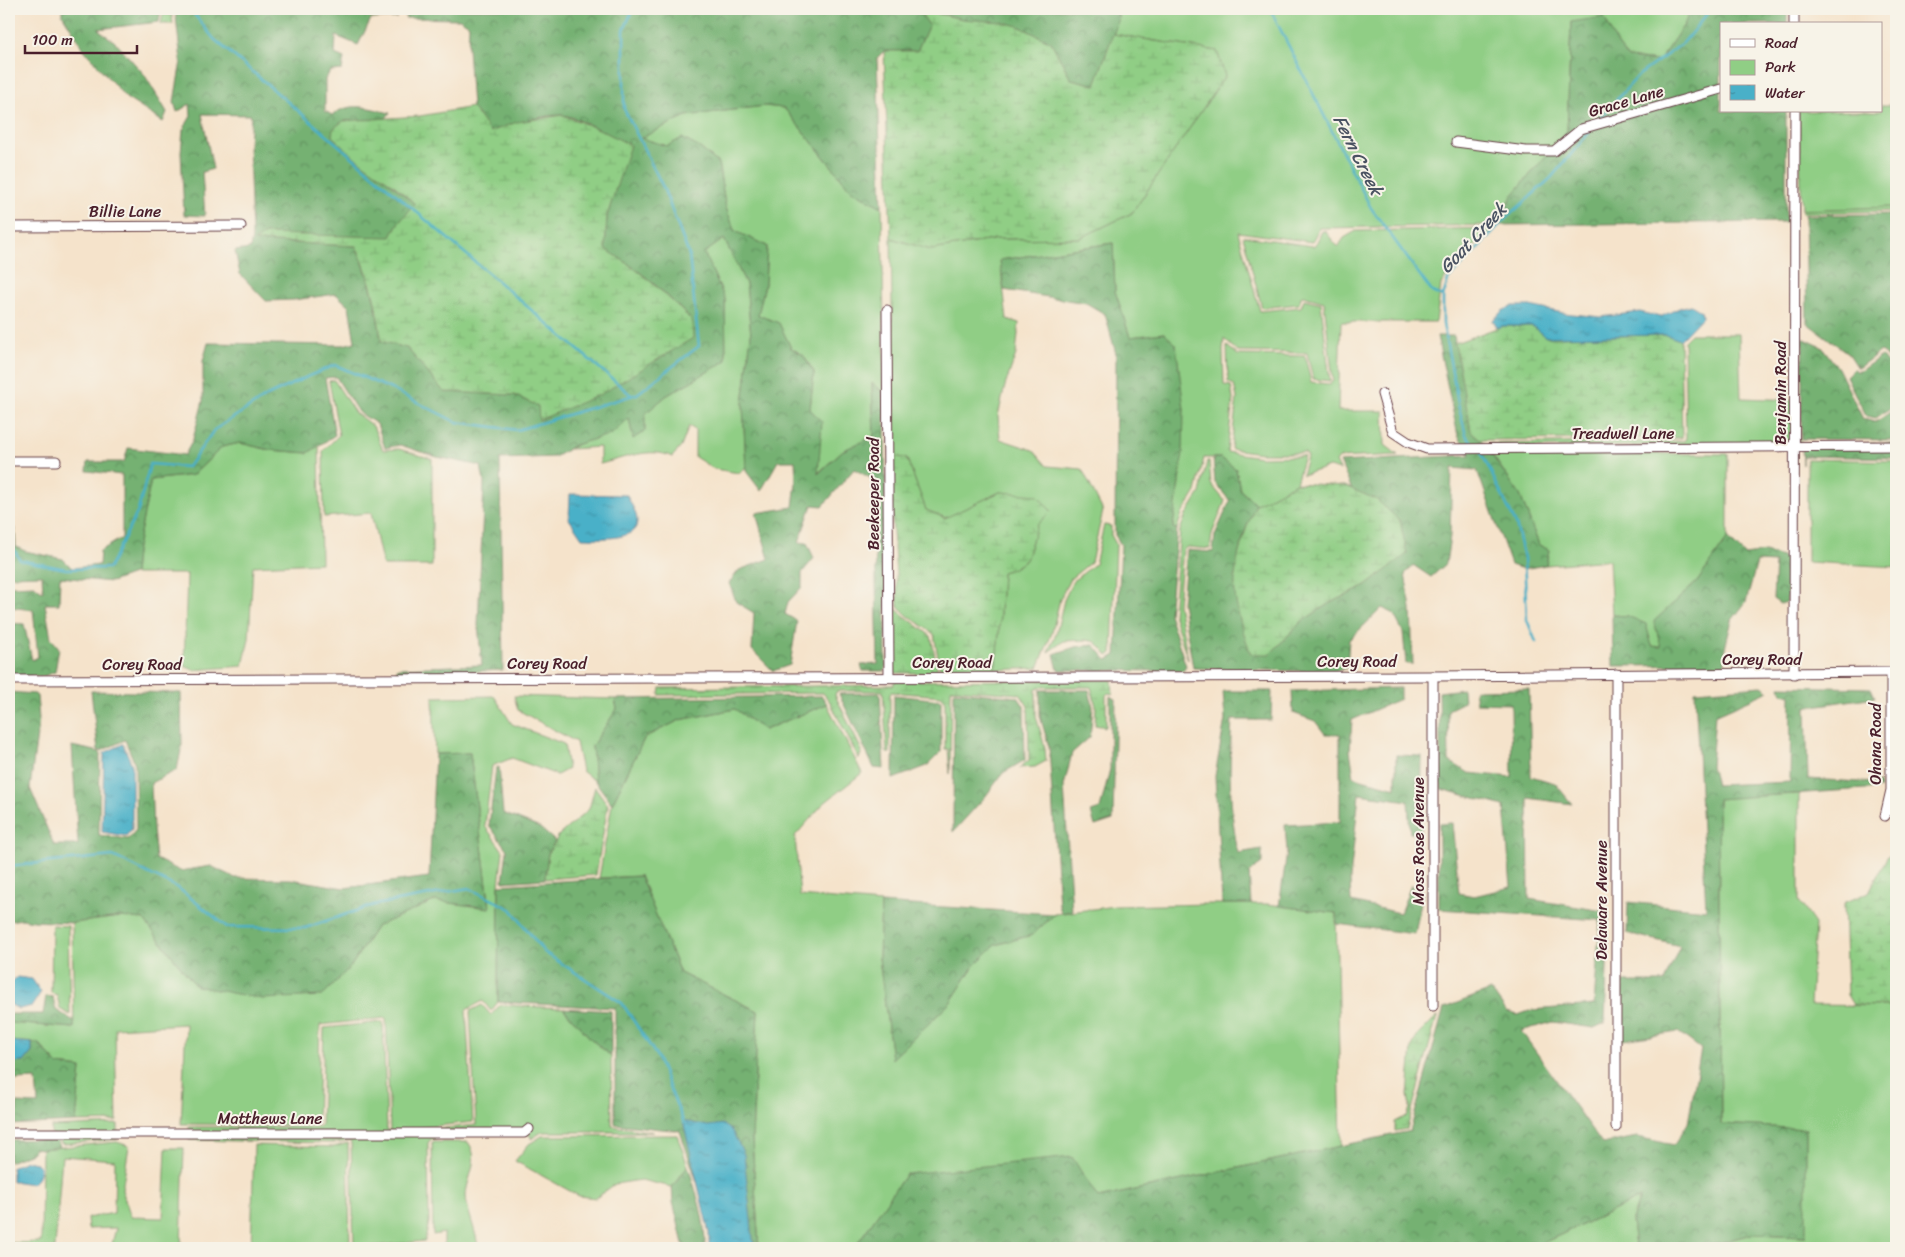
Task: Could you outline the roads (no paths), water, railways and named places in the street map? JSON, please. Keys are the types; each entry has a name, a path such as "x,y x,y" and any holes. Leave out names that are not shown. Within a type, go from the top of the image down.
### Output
{"street":[{"path":"1794,9 1794,22"},
{"name":"Grace Lane","path":"1456,142 1526,151 1554,152 1581,129 1720,89"},
{"name":"Benjamin Road","path":"1794,112 1794,674"},
{"name":"Billie Lane","path":"9,227 241,226"},
{"name":"Beekeeper Road","path":"887,310 888,677"},
{"name":"Treadwell Lane","path":"1382,394 1393,432 1408,442 1427,449 1896,446"},
{"path":"9,461 56,460"},
{"name":"Corey Road","path":"9,680 1433,676 1894,672"},
{"name":"Ohana Road","path":"1885,816 1891,790 1894,672"},
{"name":"Delaware Avenue","path":"1616,674 1616,1126"},
{"name":"Moss Rose Avenue","path":"1433,676 1433,1006"},
{"name":"Matthews Lane","path":"9,1134 524,1133 530,1129"}],"water":[{"path":"1691,305 1701,311 1702,317 1680,340 1666,335 1546,337 1532,326 1502,326 1497,328 1493,321 1502,311 1513,306 1530,306 1563,313 1601,317 1640,312 1660,317 1679,308"},
{"path":"570,494 627,495 636,515 635,528 631,533 624,536 582,538 569,519"},
{"path":"123,744 132,765 132,829 126,836 102,832 104,753"},
{"path":"17,977 32,979 41,992 32,1006 19,1009 11,1005 9,990"},
{"path":"9,1041 32,1043 32,1052 24,1062 9,1063"},
{"path":"683,1121 708,1126 723,1124 732,1131 744,1154 754,1248 709,1248 709,1233"},
{"path":"26,1161 37,1163 40,1167 38,1178 32,1184 12,1181 12,1167"}],"waterway":[{"path":"190,9 214,39 631,395"},
{"path":"9,540 20,560 66,569 109,568 138,511 150,464 188,467 214,430 267,396 335,365 391,389 456,422 517,430 637,394 699,346 689,255 663,187 624,109 624,30 633,9"},
{"name":"Fern Creek","path":"800,9 862,9"},
{"name":"Fern Creek","path":"1270,9 1371,208 1432,292 1443,297"},
{"name":"Goat Creek","path":"1600,118 1639,75 1683,43 1711,9"},
{"name":"Goat Creek","path":"1472,443 1466,435 1459,408 1443,324 1443,297 1448,280 1503,221 1550,179 1589,133"},
{"name":"Goat Creek","path":"1482,454 1516,524 1524,558 1527,620 1536,642"},
{"path":"9,866 113,856 178,888 227,927 305,928 374,905 469,888 511,909 544,952 622,1003 656,1055 684,1123"}]}
